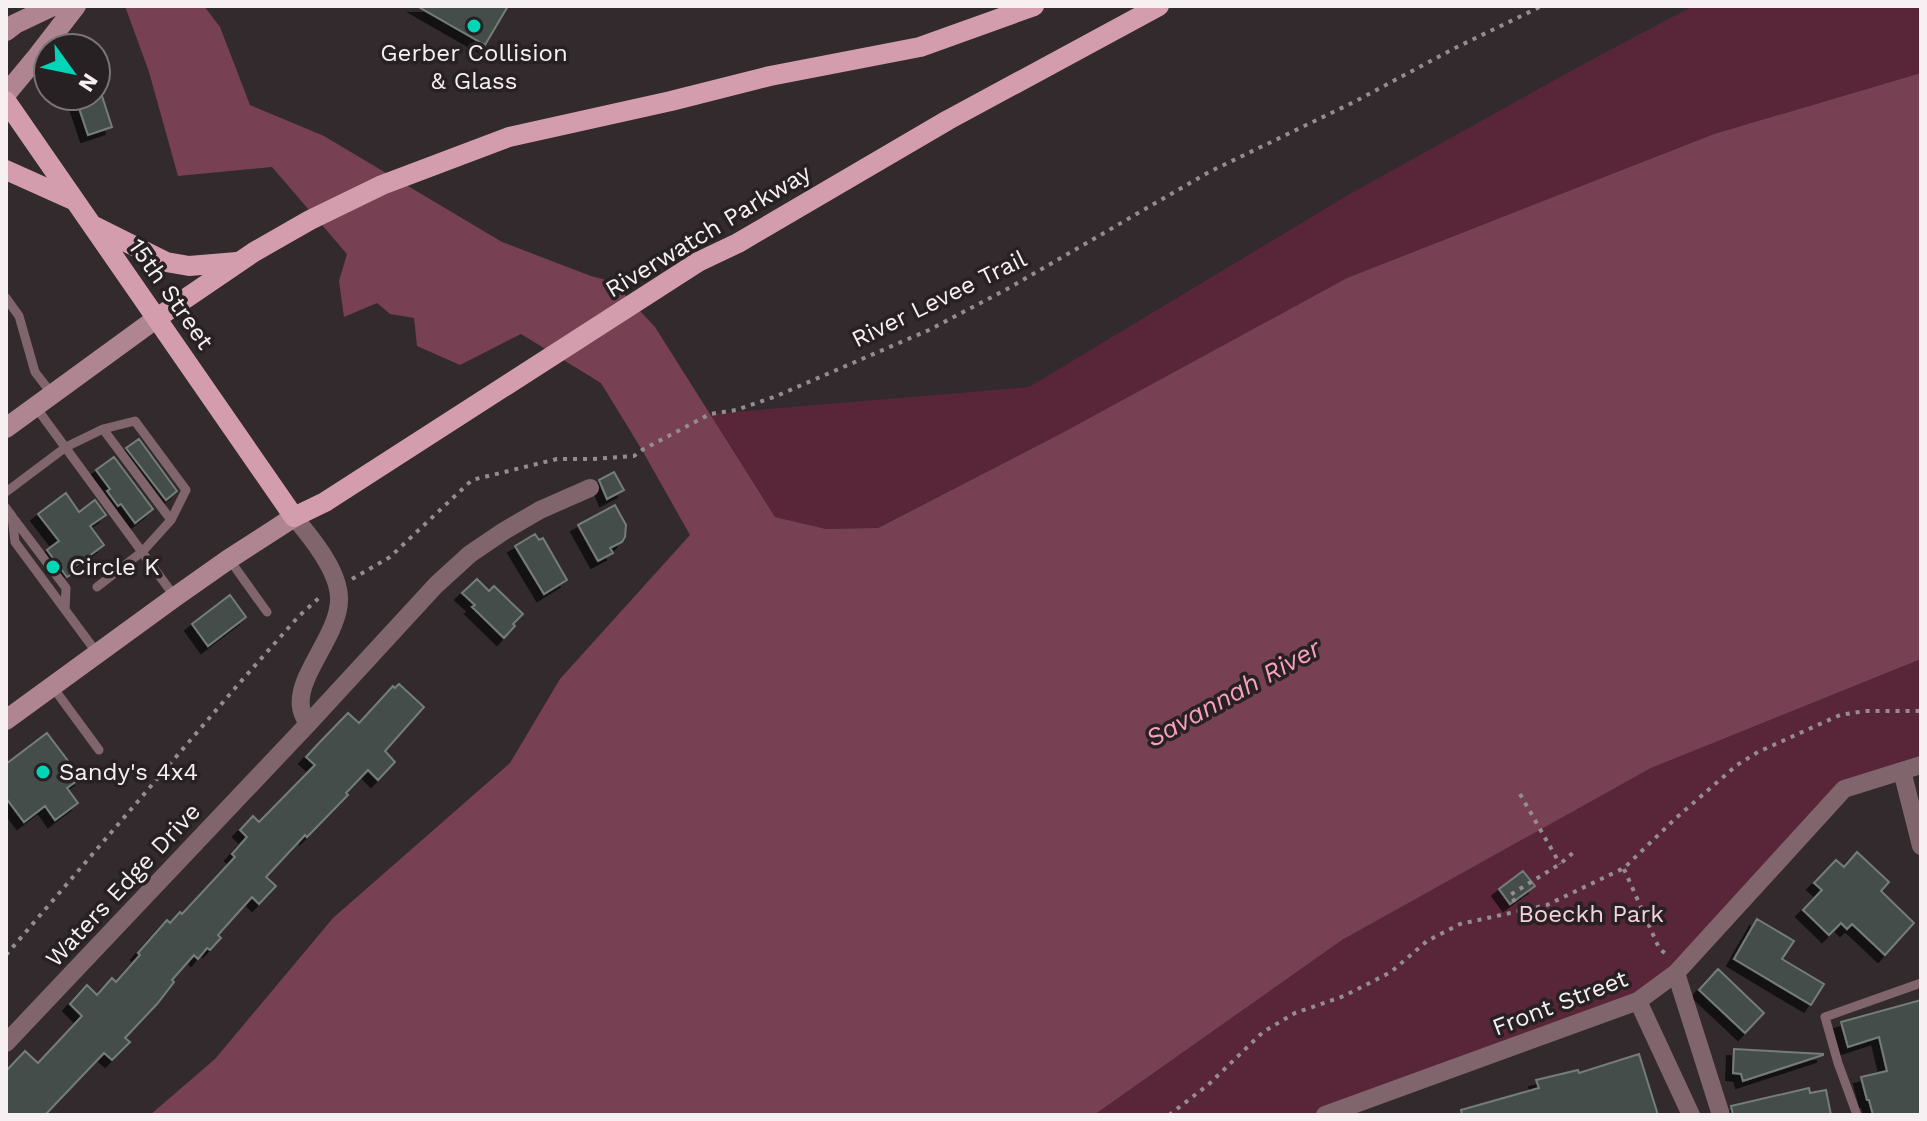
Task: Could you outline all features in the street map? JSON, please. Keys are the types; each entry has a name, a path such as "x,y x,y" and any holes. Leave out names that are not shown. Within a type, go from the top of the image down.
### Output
{"main road":[{"path":"6,31 53,6"},
{"path":"63,32 76,6"},
{"path":"6,428 157,318 248,257 310,220 382,185 509,137 770,76 920,47 1034,6"},
{"name":"Riverwatch Parkway","path":"294,517 325,502 698,262 738,243 948,120 1159,6"},
{"path":"6,94 32,69"},
{"name":"15th Street","path":"6,101 294,517"},
{"path":"6,170 75,201"},
{"path":"92,225 166,262 189,266 248,257"},
{"path":"6,720 175,597 294,517"}],"street":[{"name":"Waters Edge Drive","path":"6,1043 436,585 470,554 504,531 540,510 590,488"},
{"path":"294,517 311,537 329,567 338,586 339,597 338,611 302,694 300,708 308,724"},
{"name":"Front Street","path":"1325,1115 1638,1001 1676,973 1844,789 1921,765"},
{"path":"1902,771 1921,846"},
{"path":"1676,973 1721,1115"},
{"path":"1638,1001 1691,1115"}],"lane":[{"path":"6,298 19,316 44,400 66,447 175,597"},
{"path":"6,492 66,447 103,429 135,421 186,490 171,520 143,551 97,587"},
{"path":"103,429 171,520"},
{"path":"9,512 15,542 97,653"},
{"path":"229,559 267,612"},
{"path":"52,686 99,750"},
{"path":"1857,1115 1825,1017 1921,983"}],"path":[{"name":"River Levee Trail","path":"348,581 390,557 472,480 557,459 634,456 710,414 736,410 774,397 929,330 1009,288 1209,172 1542,6"},
{"path":"6,955 236,687 298,617 327,591"},
{"path":"1169,1115 1208,1085 1263,1032 1295,1013 1344,996 1391,972 1427,941 1460,924 1547,905 1624,868 1737,765 1758,752 1840,715 1865,711 1921,711"},
{"path":"1520,794 1560,864"},
{"path":"1521,910 1510,895 1575,851"},
{"path":"1624,868 1659,948 1667,954 1676,973"}],"green space":[{"path":"1693,6 1921,6 1921,73 1714,134 1347,278 1062,433 877,528 826,529 775,517 710,414 1029,387 1348,195"},
{"name":"Boeckh Park","path":"1921,659 1921,765 1844,789 1655,990 1325,1115 1094,1115 1342,940 1651,768"}],"water":[{"name":"Savannah River","path":"125,6 204,6 220,27 250,105 324,136 502,242 613,282 655,327 775,517 826,529 878,528 1062,433 1347,278 1714,134 1921,73 1921,659 1651,768 1342,940 1094,1115 150,1115 215,1059 333,918 510,763 560,679 690,535 601,383 521,334 460,365 417,346 414,318 390,314 377,303 344,317 339,281 347,254 272,167 178,176 149,72"}],"building":[{"name":"Gerber Collision & Glass","path":"417,6 508,6 485,45"},
{"path":"80,112 107,112 112,127 88,135"},
{"path":"139,439 177,491 166,500 126,448"},
{"path":"114,457 153,509 135,523 121,504 118,506 96,470"},
{"path":"614,472 624,490 607,499 599,480"},
{"path":"66,493 79,512 95,500 106,515 90,526 104,545 70,570 72,574 67,577 47,550 59,541 38,514"},
{"path":"615,505 626,525 625,537 610,548 613,553 598,561 578,525"},
{"path":"535,534 539,540 543,538 567,580 544,594 515,546"},
{"path":"477,579 489,591 494,586 523,614 504,638 462,593"},
{"path":"230,595 246,617 208,646 192,624"},
{"path":"399,684 424,707 385,751 395,762 378,780 368,770 346,793 348,795 307,837 305,835 266,877 276,886 259,904 252,897 218,935 221,938 210,950 207,948 198,959 194,955 172,980 174,982 157,1004 125,1038 130,1042 112,1060 104,1053 45,1115 6,1115 6,1071 25,1051 38,1063 82,1016 70,1004 87,985 97,995 112,978 116,982 167,920 170,923 180,912 182,914 235,857 232,854 247,837 240,830 253,816 259,822 315,765 306,757 319,743 348,713 359,723 393,686 395,688"},
{"path":"47,733 81,778 67,788 78,803 55,820 45,806 24,822 6,798 6,764"},
{"path":"1857,852 1889,882 1881,891 1914,923 1885,955 1852,924 1847,929 1841,923 1829,935 1803,910 1822,890 1814,883 1836,860 1844,867"},
{"path":"1523,871 1535,886 1510,904 1499,889"},
{"path":"1757,919 1794,941 1782,959 1824,984 1811,1005 1734,959"},
{"path":"1718,969 1764,1013 1745,1033 1699,990"},
{"path":"1921,1000 1921,1115 1873,1115 1861,1077 1887,1071 1879,1037 1848,1047 1841,1022"},
{"path":"1734,1049 1823,1055 1743,1081 1741,1074 1733,1073"},
{"path":"1639,1054 1658,1115 1462,1115 1461,1110 1539,1088 1536,1080 1578,1070 1579,1073"},
{"path":"1809,1088 1810,1093 1826,1090 1831,1115 1733,1115 1731,1106"}],"place":[{"name":"Gerber Collision & Glass","path":"474,26"},
{"name":"Circle K","path":"53,567"},
{"name":"Sandy's 4x4","path":"43,772"}]}
